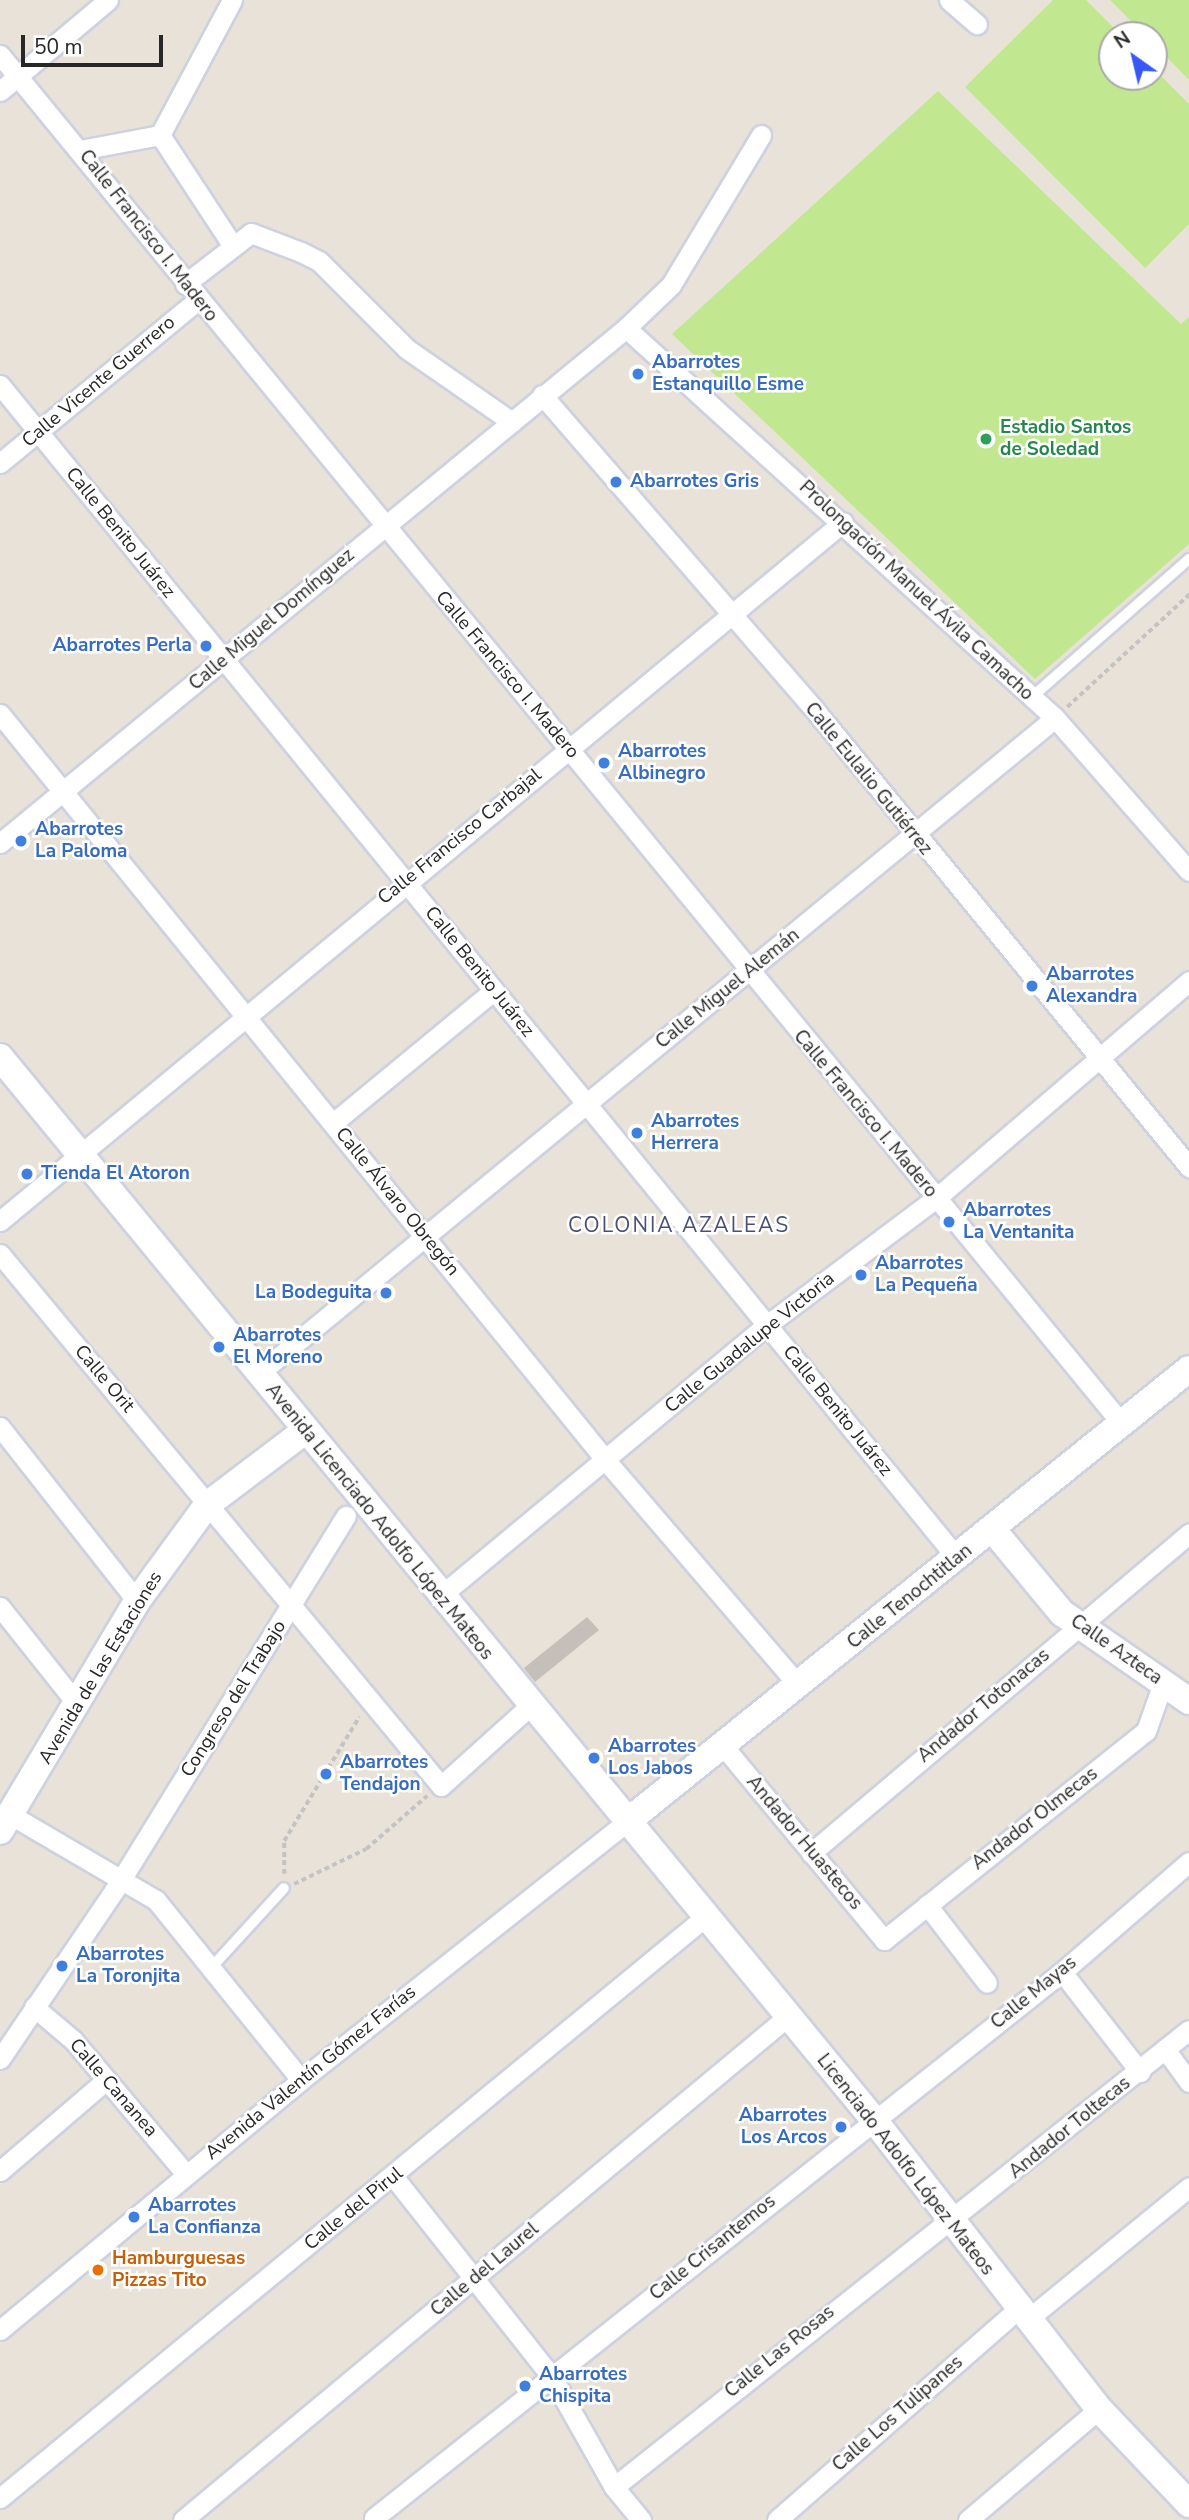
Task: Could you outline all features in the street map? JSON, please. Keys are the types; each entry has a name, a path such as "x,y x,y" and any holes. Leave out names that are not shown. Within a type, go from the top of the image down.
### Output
{"street":[{"path":"0,91 108,0"},
{"path":"160,135 232,0"},
{"path":"949,0 977,24"},
{"name":"Calle Francisco I. Madero","path":"0,55 80,149 185,284 384,527 570,749 748,972 1122,1424"},
{"path":"80,149 160,135"},
{"path":"160,135 231,243"},
{"name":"Calle Miguel Domínguez","path":"0,843 626,328 671,285 761,135"},
{"path":"185,284 231,243 251,233 319,261 407,349 512,422"},
{"name":"Calle Vicente Guerrero","path":"0,463 198,300"},
{"name":"Prolongación Manuel Ávila Camacho","path":"626,328 843,522 1055,718 1189,871"},
{"name":"Calle Benito Juárez","path":"0,385 958,1559"},
{"name":"Calle Eulalio Gutiérrez","path":"542,395 729,617 818,714 915,838 1189,1167"},
{"name":"Calle Francisco Carbajal","path":"0,1221 405,880 570,749 843,522"},
{"name":"Calle Álvaro Obregón","path":"0,714 246,1012 425,1240 608,1463 799,1686"},
{"name":"Calle Miguel Alemán","path":"258,1374 915,838 1055,718"},
{"name":"Calle Guadalupe Victoria","path":"439,1597 608,1463 767,1325 935,1199 1096,1058 1189,981"},
{"path":"333,1123 493,990"},
{"name":"Avenida Licenciado Adolfo López Mateos","path":"0,1057 306,1430 439,1597 628,1821"},
{"name":"Calle Orit","path":"0,1254 292,1607 371,1698 440,1786"},
{"name":"Calle Tenochtitlan","path":"628,1821 958,1559 1189,1368"},
{"path":"0,1427 137,1601"},
{"name":"Avenida de las Estaciones","path":"6,1823 137,1601 208,1505 306,1430"},
{"name":"Congreso del Trabajo","path":"0,2059 121,1880 346,1516"},
{"name":"Calle Azteca","path":"993,1530 1079,1627 1180,1691"},
{"name":"Andador Totonacas","path":"811,1853 1189,1533"},
{"path":"0,1607 78,1705"},
{"name":"Andador Olmecas","path":"884,1940 1146,1731 1180,1691"},
{"path":"440,1786 530,1706"},
{"name":"Andador Huastecos","path":"724,1747 884,1940"},
{"name":"Licenciado Adolfo López Mateos","path":"628,1821 786,2018 874,2120 948,2220 1099,2409 1189,2504"},
{"name":"Avenida Valentín Gómez Farías","path":"0,2330 300,2080 628,1821"},
{"path":"6,1823 121,1880 168,1911 300,2080"},
{"name":"Calle Mayas","path":"874,2120 1062,1972 1189,1862"},
{"path":"928,1905 987,1983"},
{"name":"Calle del Pirul","path":"0,2498 705,1917"},
{"path":"1062,1972 1140,2072"},
{"name":"Calle Cananea","path":"34,2007 106,2080 186,2174"},
{"name":"Calle del Laurel","path":"183,2520 786,2018"},
{"name":"Andador Toltecas","path":"948,2220 1140,2072 1189,2030"},
{"path":"1165,2049 1189,2081"},
{"path":"0,2171 8,2151 106,2080"},
{"name":"Calle Crisantemos","path":"374,2518 874,2120"},
{"path":"393,2176 552,2377 614,2487 641,2520"},
{"name":"Calle Los Tulipanes","path":"777,2520 1023,2313 1189,2187"},
{"name":"Calle Las Rosas","path":"614,2487 948,2220"},
{"path":"968,2520 1099,2409"}],"lane":[{"path":"1032,697 1189,559"},
{"path":"211,1968 284,1888"}],"path":[{"path":"1055,718 1189,595"},
{"path":"371,1698 284,1841 284,1888 366,1849 440,1786"}],"green space":[{"path":"1053,0 1086,0 1107,21 1098,21 1098,91 1168,91 1168,83 1189,104 1189,224 1145,268 965,87"},
{"path":"1110,0 1189,0 1189,80 1168,58 1168,21 1131,21"},
{"name":"Estadio Santos de Soledad","path":"938,91 1181,324 1189,317 1189,544 1035,679 672,334"}],"building":[{"path":"587,1617 599,1630 535,1682 524,1668"}],"place":[{"name":"Abarrotes Estanquillo Esme","path":"638,374"},
{"name":"Estadio Santos de Soledad","path":"986,439"},
{"name":"Abarrotes Gris","path":"616,482"},
{"name":"Abarrotes Perla","path":"206,646"},
{"name":"Abarrotes Albinegro","path":"604,763"},
{"name":"Abarrotes La Paloma","path":"21,841"},
{"name":"Abarrotes Alexandra","path":"1032,986"},
{"name":"Abarrotes Herrera","path":"637,1133"},
{"name":"Tienda El Atoron","path":"27,1174"},
{"name":"Abarrotes La Ventanita","path":"949,1222"},
{"name":"Abarrotes La Pequeña","path":"861,1275"},
{"name":"La Bodeguita","path":"386,1293"},
{"name":"Abarrotes El Moreno","path":"219,1347"},
{"name":"Abarrotes Los Jabos","path":"594,1758"},
{"name":"Abarrotes Tendajon","path":"326,1774"},
{"name":"Abarrotes La Toronjita","path":"62,1966"},
{"name":"Abarrotes Los Arcos","path":"841,2127"},
{"name":"Abarrotes La Confianza","path":"134,2217"},
{"name":"Hamburguesas Pizzas Tito","path":"98,2270"},
{"name":"Abarrotes Chispita","path":"525,2386"}],"district":[{"name":"COLONIA AZALEAS","path":"679,1225"}]}
